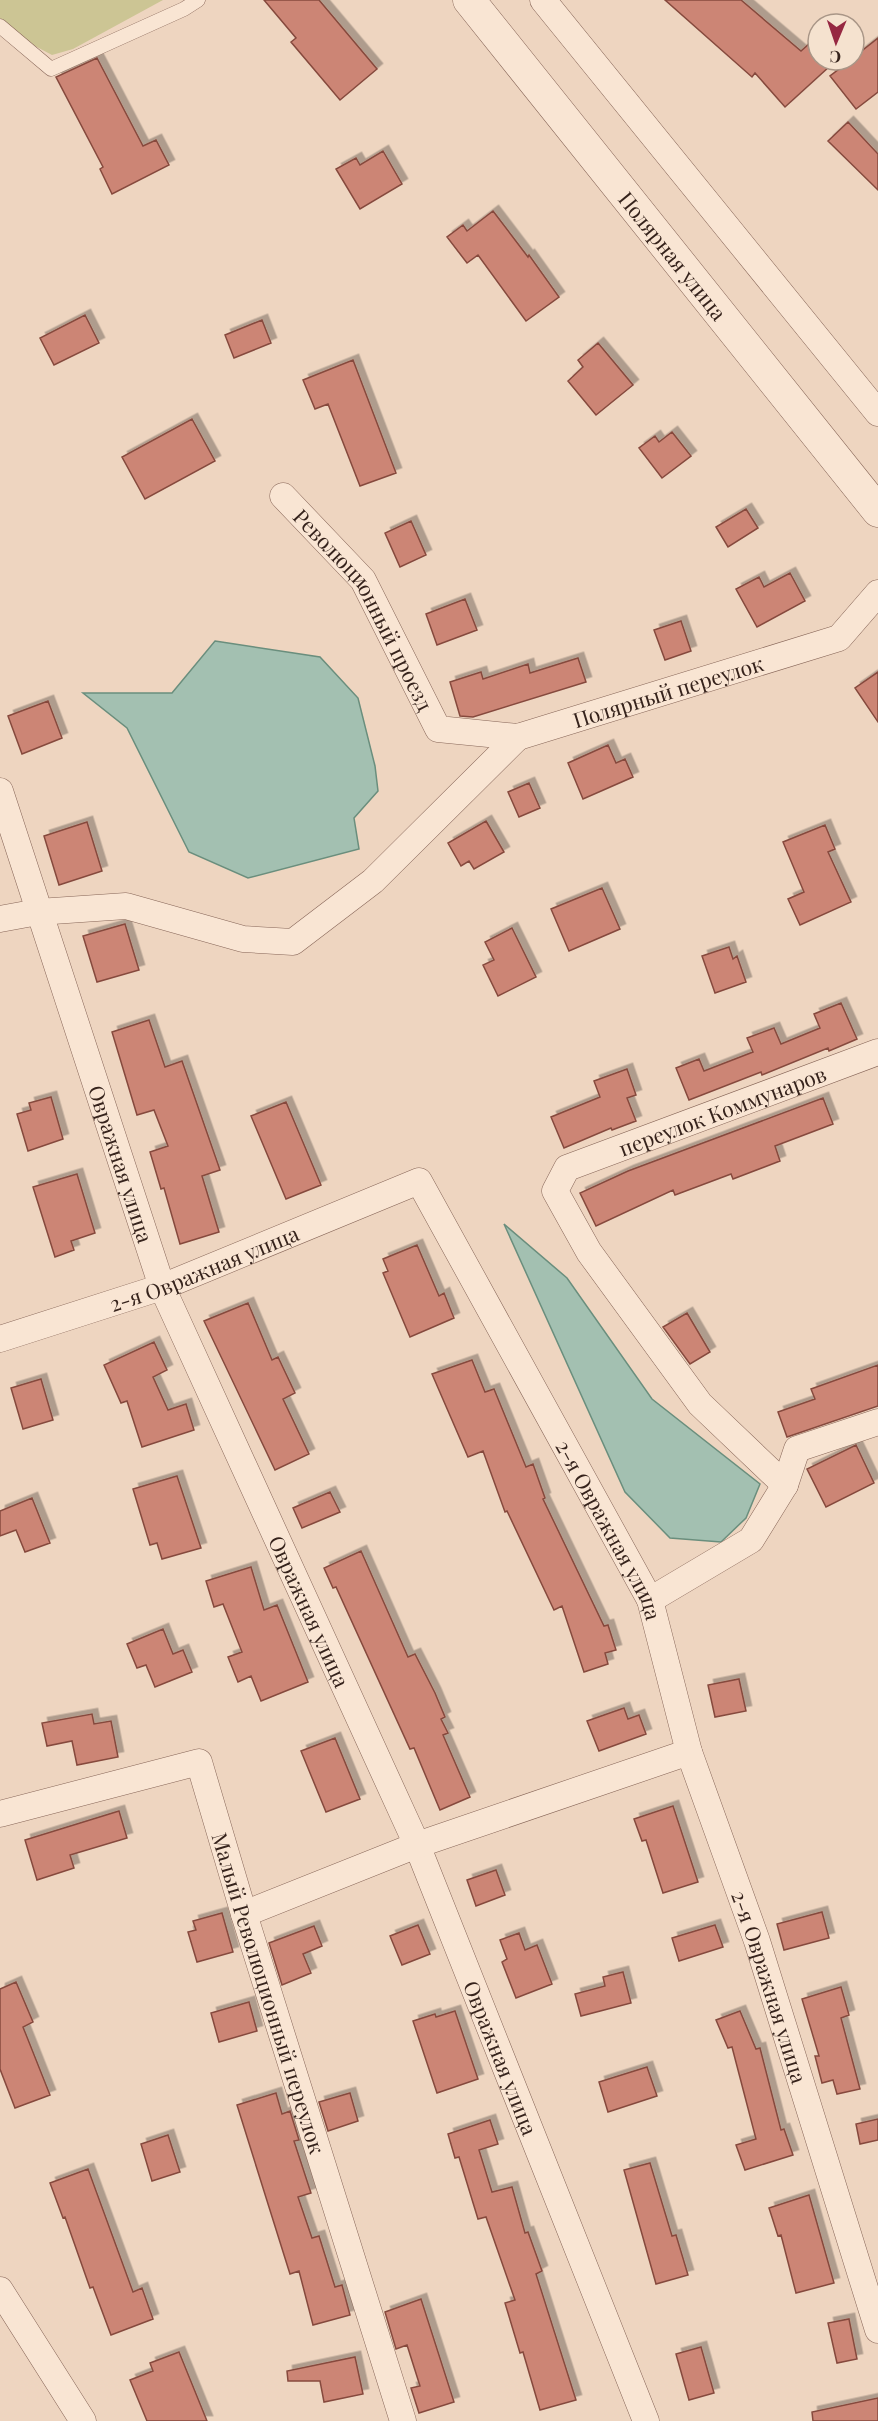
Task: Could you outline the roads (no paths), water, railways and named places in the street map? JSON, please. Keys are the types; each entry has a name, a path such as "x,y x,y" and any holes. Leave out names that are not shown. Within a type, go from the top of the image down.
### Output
{"street":[{"name":"Полярная улица","path":"470,0 878,511"},
{"path":"543,0 878,413"},
{"name":"Революционный проезд","path":"283,496 363,580 438,729"},
{"name":"Полярный переулок","path":"438,729 518,737 839,638 878,593"},
{"path":"0,919 38,912 126,906 243,939 292,942 373,881 518,737"},
{"name":"Овражная улица","path":"0,791 162,1287 417,1845 646,2421"},
{"name":"переулок Коммунаров","path":"785,1485 700,1404 589,1252 555,1191 567,1168 878,1052"},
{"name":"2-я Овражная улица","path":"0,1339 162,1287 419,1181 650,1600 689,1752 757,1941 878,2331"},
{"path":"650,1600 751,1540 785,1485 797,1449 878,1422"},
{"path":"244,1914 417,1845 689,1752"},
{"name":"Малый Революционный переулок","path":"0,1814 199,1762 244,1914 403,2421"},
{"path":"0,2290 83,2421"}],"lane":[{"path":"0,26 51,69 184,9 198,0"}]}
